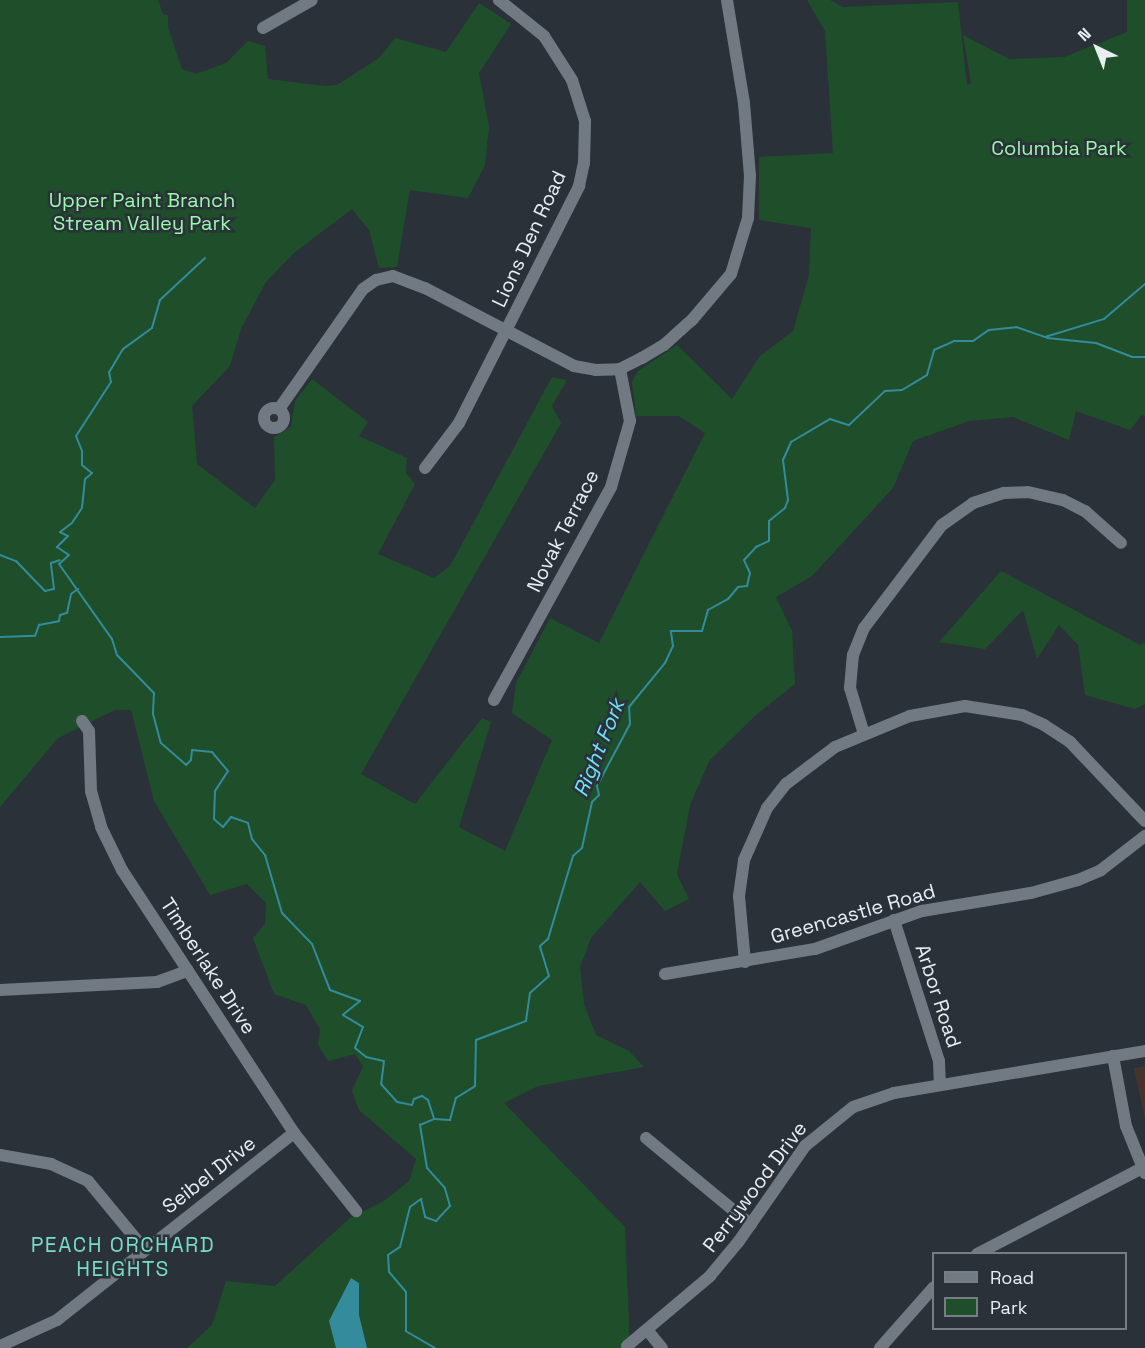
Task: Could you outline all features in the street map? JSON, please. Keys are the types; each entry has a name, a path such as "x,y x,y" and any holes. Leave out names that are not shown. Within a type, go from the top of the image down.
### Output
{"street":[{"path":"263,28 312,0"},
{"path":"279,409 363,289 376,280 393,276 425,288 574,366 620,369 664,345 692,320 718,292 740,253 748,218 750,176 740,65 727,0"},
{"name":"Lions Den Road","path":"425,468 459,423 579,186 586,140 582,103 559,58 537,29 502,1"},
{"name":"Novak Terrace","path":"494,700 611,488 630,422 620,369"},
{"path":"864,734 850,688 853,655 864,628 942,525 973,503 1004,493 1028,492 1063,500 1085,511 1121,543"},
{"path":"745,962 739,896 744,860 755,829 786,784 836,747 864,734 940,708 985,708 1022,715 1070,742 1145,821"},
{"name":"Timberlake Drive","path":"82,721 88,731 91,790 100,827 122,870 294,1133 356,1211"},
{"name":"Greencastle Road","path":"665,974 815,949 894,920 1078,880 1101,870 1145,836"},
{"name":"Arbor Road","path":"894,920 939,1061 940,1085"},
{"path":"0,990 157,982 188,970"},
{"name":"Perrywood Drive","path":"627,1346 648,1331 710,1276 751,1224 805,1146 834,1118 853,1107 894,1093 1145,1051"},
{"path":"981,1252 1143,1170 1126,1126 1113,1056"},
{"name":"Seibel Drive","path":"0,1346 57,1320 294,1133"},
{"path":"646,1138 751,1224"},
{"path":"0,1155 51,1164 88,1181 145,1250"},
{"path":"884,1347 932,1288"},
{"path":"648,1331 662,1348"}],"shaded area":[{"path":"1145,1066 1145,1120 1134,1068"}],"green space":[{"name":"Upper Paint Branch Stream Valley Park","path":"0,0 158,0 163,14 168,15 168,27 182,69 196,74 226,63 248,41 265,46 268,79 325,86 337,85 379,58 395,38 446,52 479,3 511,24 479,73 489,127 485,165 468,198 410,190 397,267 379,268 369,230 352,209 294,253 266,282 241,329 230,366 192,406 197,464 255,508 275,480 274,437 291,427 295,401 312,379 368,422 359,436 407,458 406,473 415,484 378,554 434,578 450,566 552,377 567,380 552,406 561,423 361,774 415,804 482,718 491,722 459,827 505,851 552,740 512,713 516,683 550,618 599,643 705,433 679,416 636,416 632,382 638,371 677,345 732,399 760,356 793,331 809,275 811,228 759,220 759,157 833,153 825,31 807,0 830,0 843,7 958,2 967,85 971,83 963,35 1009,59 1064,57 1127,32 1127,0 1145,0 1145,416 1142,415 1130,430 1076,411 1069,440 1013,417 969,421 913,441 893,488 812,576 776,597 792,631 795,684 756,715 709,761 690,805 677,874 689,899 665,911 640,882 591,938 580,967 584,1004 596,1035 629,1051 644,1067 538,1086 504,1103 625,1227 630,1348 187,1348 212,1325 226,1281 275,1286 350,1218 384,1201 409,1181 416,1159 359,1110 352,1091 363,1066 355,1054 328,1061 318,1045 320,1029 306,1005 274,994 253,938 265,924 266,903 247,884 210,895 154,801 131,710 115,710 58,738 0,807"},
{"path":"1001,571 1140,645 1145,643 1145,704 1135,709 1085,695 1078,645 1059,625 1037,659 1023,610 985,649 939,642"}],"water":[{"path":"351,1278 359,1283 359,1315 367,1348 336,1348 329,1321"}],"waterway":[{"path":"205,258 160,300 152,328 123,349 109,372 111,382 76,436 82,451 82,465 92,473 85,479 82,508 72,523 60,532 68,536 57,547 69,555 59,564 112,639 117,655 154,693 153,714 161,743 186,765 191,760 192,750 212,752 228,771 215,791 214,819 223,827 231,817 248,823 252,839 265,855 282,913 312,944 330,990 360,1001 343,1015 363,1027 355,1048 366,1057 384,1061 381,1084 397,1102 412,1105 414,1099 422,1096 428,1100 434,1119"},
{"name":"Right Fork","path":"435,1348 406,1331 406,1292 389,1272 388,1255 400,1247 410,1207 421,1199 425,1217 436,1221 450,1206 445,1188 427,1168 420,1125 434,1119 450,1120 456,1098 475,1086 476,1040 526,1021 530,993 549,976 540,946 548,939 573,856 582,848 592,802 599,795 597,786 630,724 629,707 665,663 673,646 671,631 702,631 708,610 728,599 738,587 747,586 750,573 744,560 756,547 769,541 769,521 785,508 788,500 783,460 791,442 830,419 849,425 885,391 902,390 927,375 934,350 954,341 973,341 989,330 1016,327 1045,337 1104,319 1145,284"},
{"path":"1047,338 1096,343 1132,357 1145,357"},
{"path":"0,555 16,561 45,591 54,589 51,563 60,560"},
{"path":"0,637 35,636 39,625 59,621 60,615 67,613 71,594 78,589"}],"district":[{"name":"PEACH ORCHARD HEIGHTS","path":"123,1257"}],"park label":[{"name":"Columbia Park","path":"1059,148"}]}
